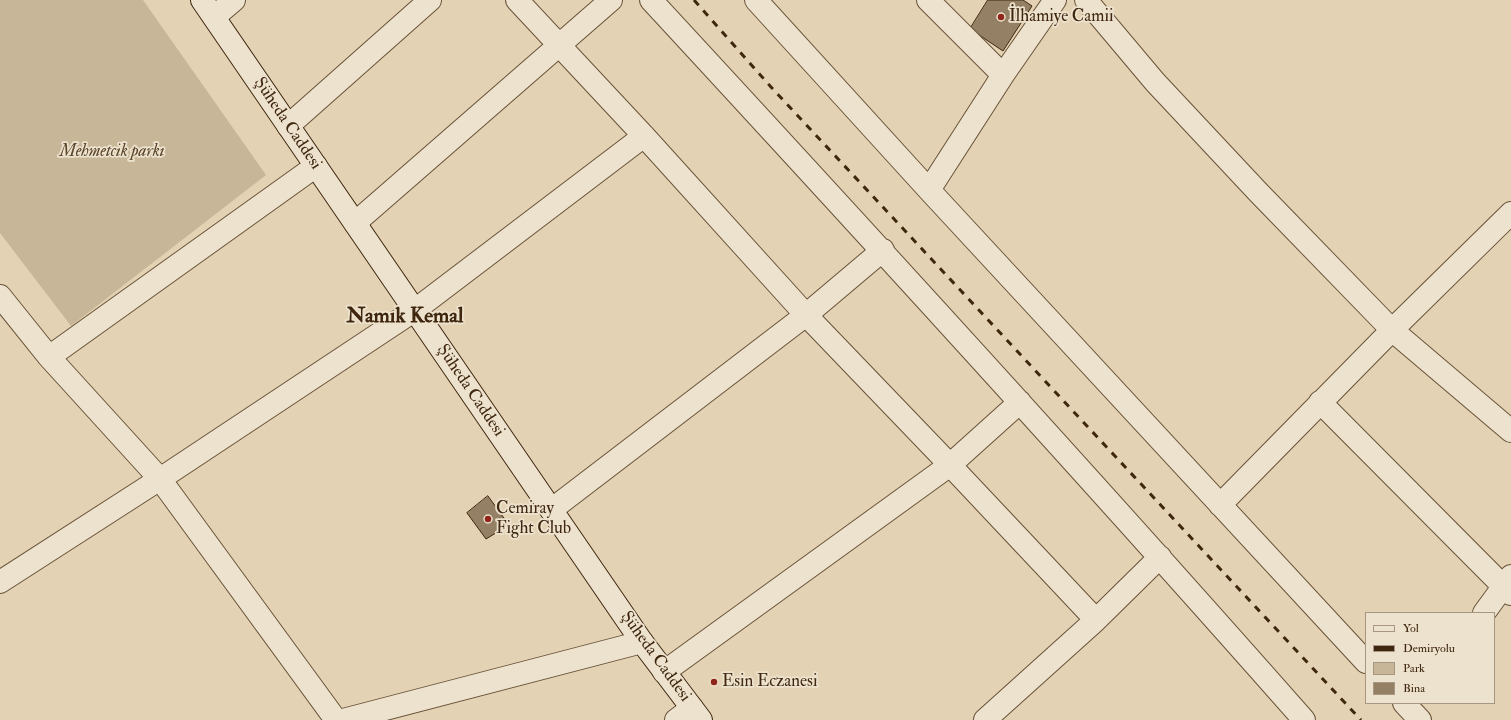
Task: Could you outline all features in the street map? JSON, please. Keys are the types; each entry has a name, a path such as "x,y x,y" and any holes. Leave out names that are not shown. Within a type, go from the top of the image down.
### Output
{"street":[{"path":"208,9 234,0"},
{"path":"288,126 430,0"},
{"path":"517,0 644,136 806,315 950,464 1096,620"},
{"path":"355,223 612,0"},
{"path":"652,0 883,250 1160,557 1304,720"},
{"path":"756,0 1220,506 1365,661"},
{"path":"928,0 1003,75"},
{"path":"929,190 1003,75 1056,0"},
{"path":"1086,0 1155,82 1258,192 1392,330 1511,431"},
{"name":"Şüheda Caddesi","path":"208,9 664,672 690,716"},
{"path":"0,582 415,310 644,136"},
{"path":"49,357 316,166"},
{"path":"1220,506 1320,402 1511,213"},
{"path":"552,510 806,315 883,250"},
{"path":"0,296 49,357 160,478 336,720"},
{"path":"664,672 950,464 1020,402"},
{"path":"1320,402 1508,586 1485,612"},
{"path":"985,720 1096,620 1160,557"},
{"path":"343,720 642,642"}],"green space":[{"name":"Mehmetcik parkı","path":"0,0 143,0 266,175 71,326 0,233"}],"building":[{"name":"İlhamiye Camii","path":"988,0 1023,0 1032,6 1003,51 970,29"},
{"name":"Cemiray Fight Club","path":"488,496 509,525 486,539 467,513"}],"railway":[{"path":"694,0 771,87 1361,720"}],"place":[{"name":"İlhamiye Camii","path":"1001,17"},
{"name":"Cemiray Fight Club","path":"488,519"},
{"name":"Esin Eczanesi","path":"714,682"}],"district":[{"name":"Namık Kemal","path":"405,317"}]}
